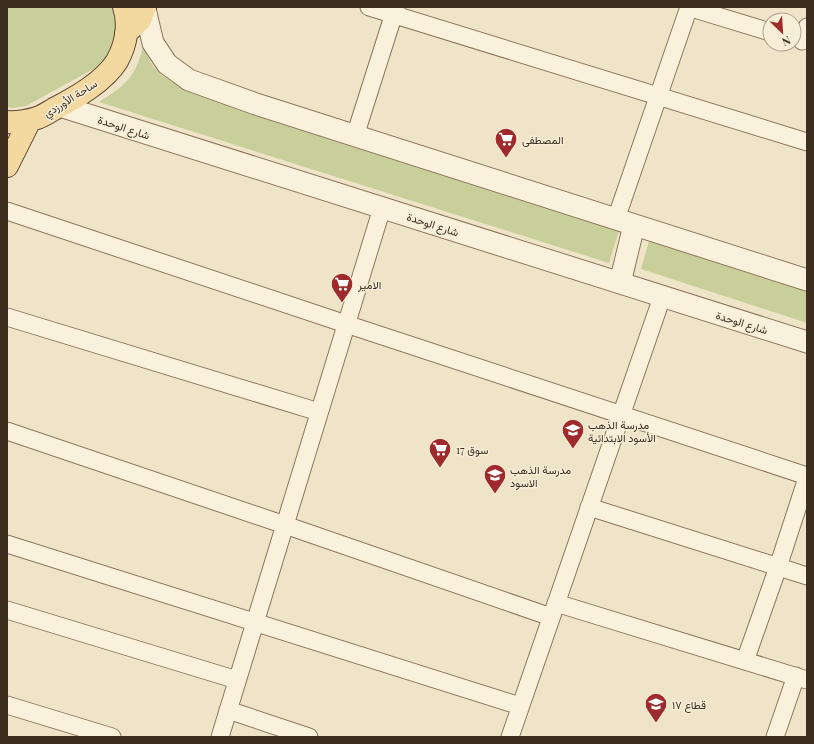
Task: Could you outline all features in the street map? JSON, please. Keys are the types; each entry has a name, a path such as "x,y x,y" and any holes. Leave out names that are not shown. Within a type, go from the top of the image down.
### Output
{"main road":[{"name":"ساحة الأورزدي","path":"7,122 17,123 39,117 95,84 116,62 122,50 126,33 126,12 138,8"},
{"path":"7,166 30,120"}],"street":[{"path":"369,7 395,11 658,96 807,142"},
{"path":"620,283 625,222 658,96 688,7 762,30"},
{"path":"138,8 153,43 167,64 189,80 256,104 807,280"},
{"path":"355,136 395,11"},
{"name":"شارع الوحدة","path":"60,106 807,342"},
{"path":"220,737 382,208"},
{"path":"7,211 807,477 778,567 745,661"},
{"path":"510,737 662,296"},
{"path":"7,317 320,412"},
{"path":"7,432 285,525 554,610 745,661 802,678 775,737"},
{"path":"589,507 807,576"},
{"path":"7,544 520,706"},
{"path":"7,610 237,680"},
{"path":"7,705 112,737"},
{"path":"228,710 309,737"}],"green space":[{"path":"7,7 113,7 116,15 117,31 112,45 99,66 26,106 12,108 7,107"},
{"path":"143,46 152,65 160,74 172,82 619,231 609,263 99,102 116,91 128,80 137,66"},
{"path":"649,241 807,291 807,323 641,269"}],"place":[{"name":"المصطفى","path":"506,158"},
{"name":"الامير","path":"342,304"},
{"name":"مدرسة الذهب الأسود الابتدائية","path":"573,450"},
{"name":"سوق 17","path":"440,468"},
{"name":"مدرسة الذهب الاسود","path":"495,494"},
{"name":"قطاع ١٧","path":"656,724"}]}
